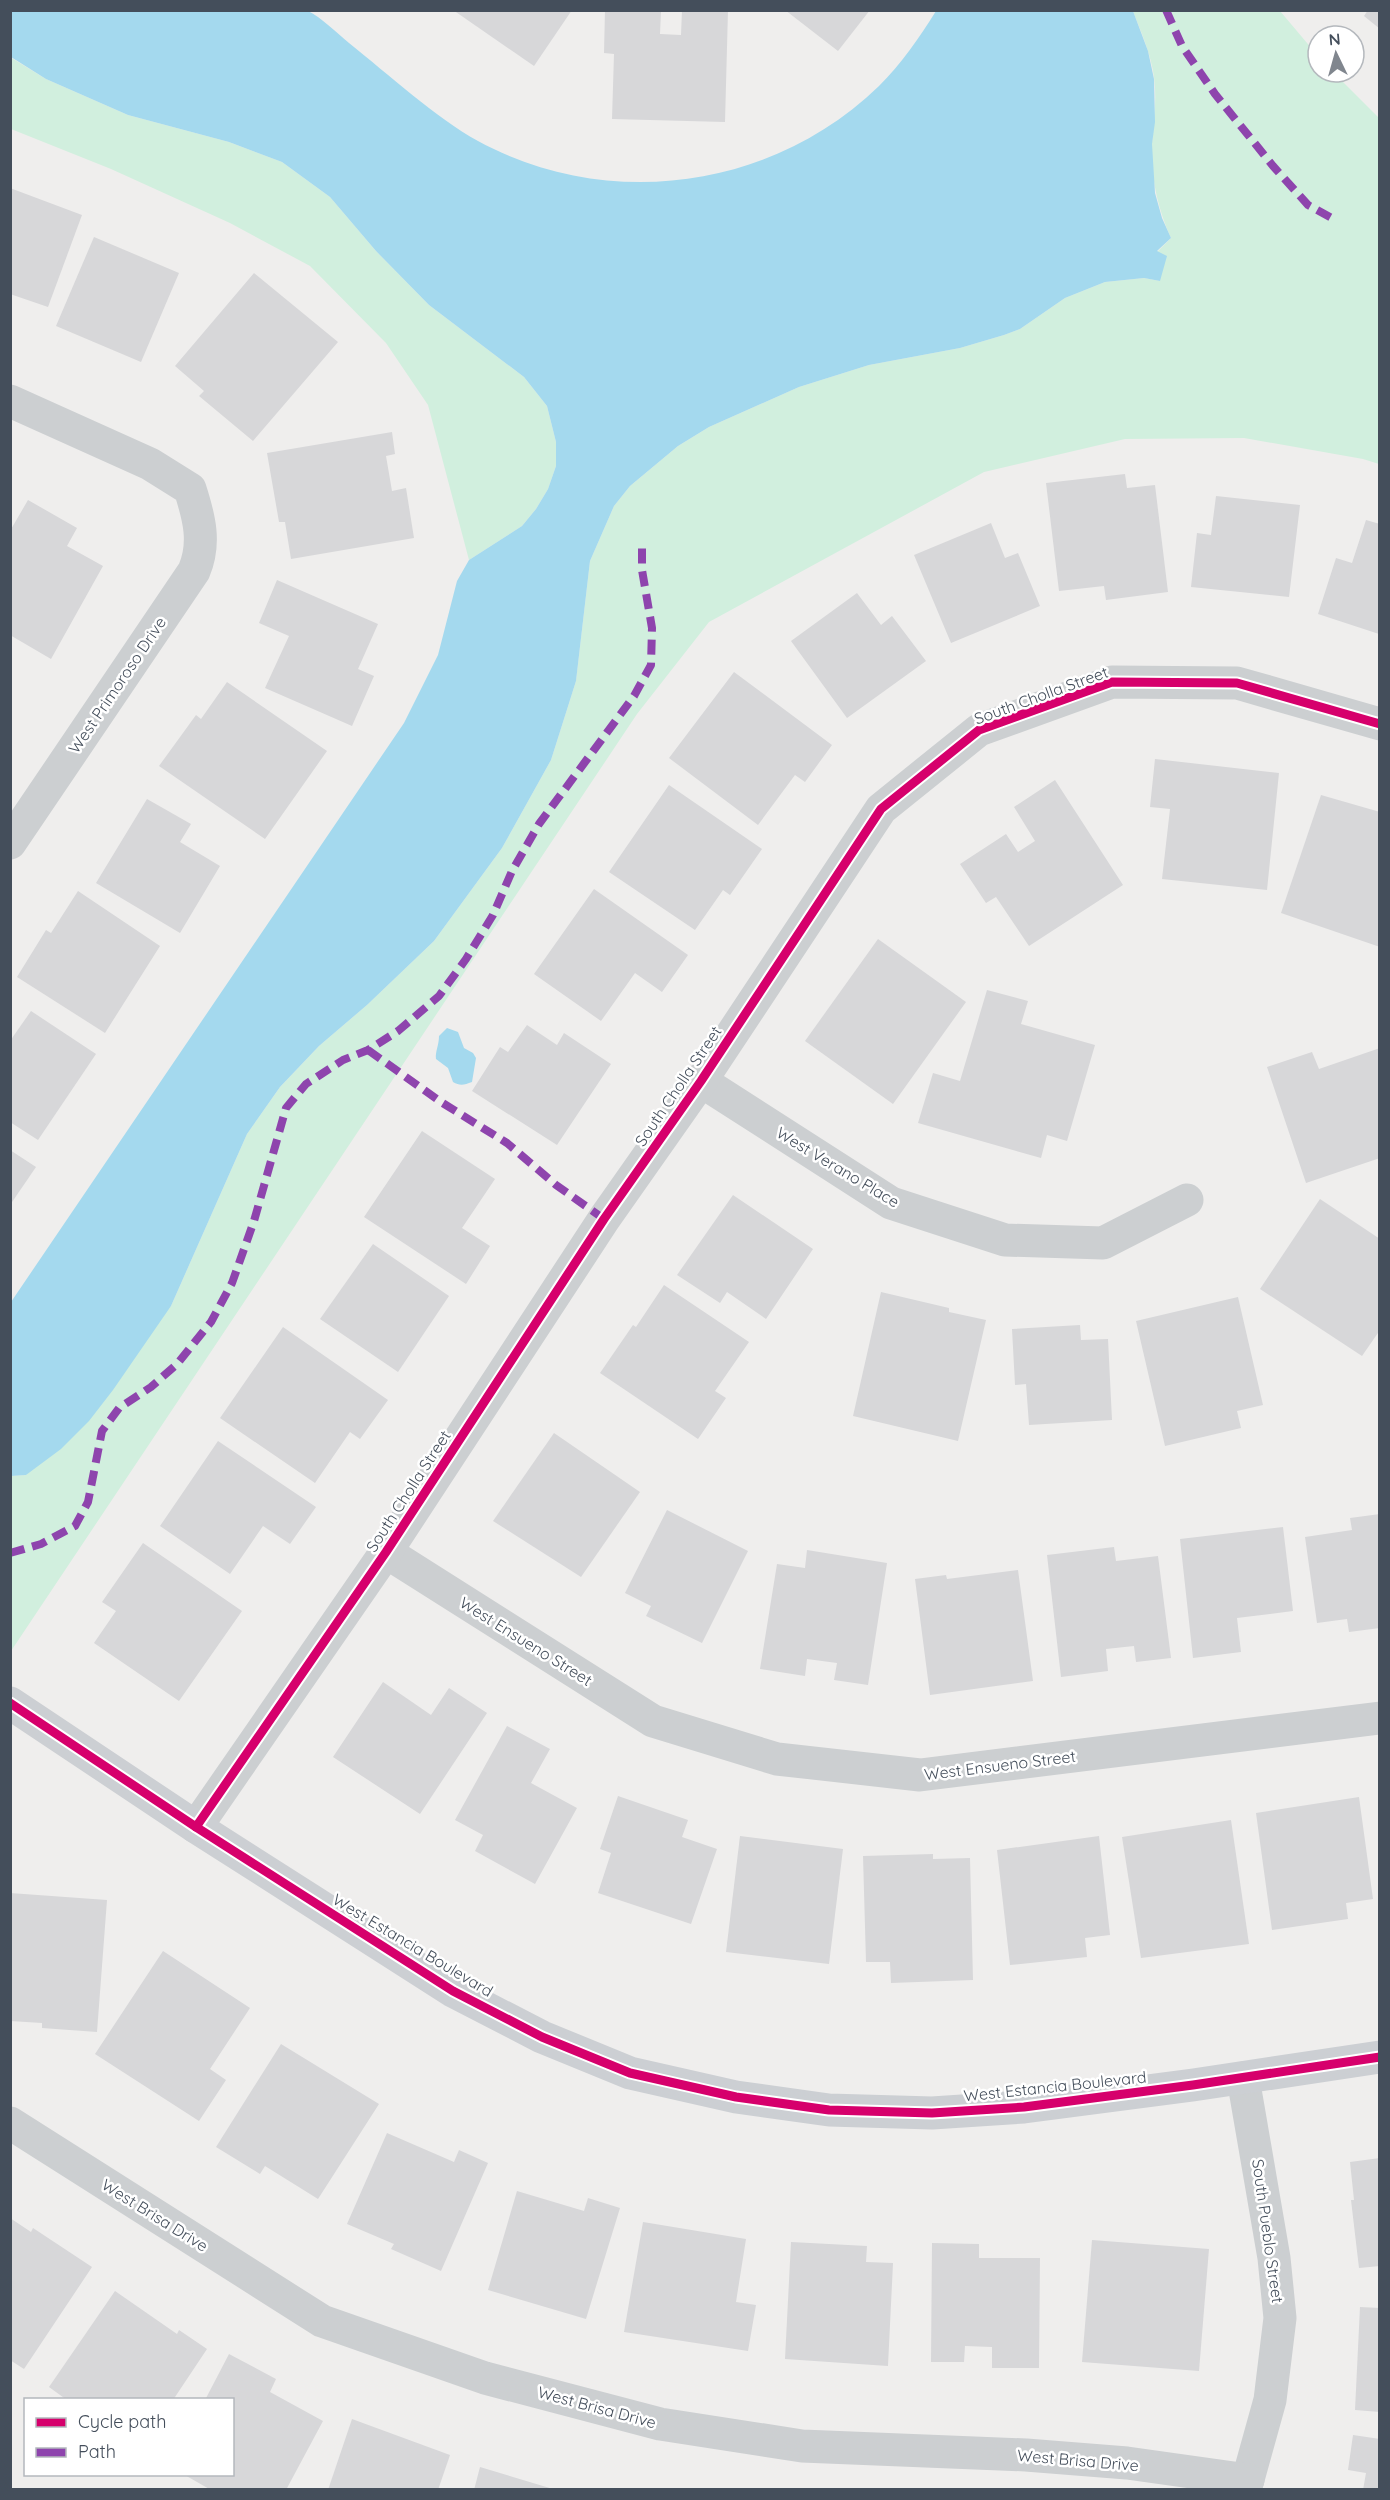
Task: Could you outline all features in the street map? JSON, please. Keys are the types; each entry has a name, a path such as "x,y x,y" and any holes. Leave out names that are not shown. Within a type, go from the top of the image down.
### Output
{"street":[{"name":"West Primoroso Drive","path":"10,401 150,464 190,489 200,520 200,557 194,571 10,843"},
{"name":"South Cholla Street","path":"196,1827 386,1552 604,1219 701,1081 881,809 979,730 1112,682 1237,683 1380,724"},
{"name":"West Verano Place","path":"701,1081 891,1203 1005,1240 1103,1243 1187,1200"},
{"name":"West Ensueno Street","path":"386,1552 653,1721 777,1760 920,1775 1380,1718"},
{"name":"West Estancia Boulevard","path":"10,1702 196,1827 453,1991 542,2037 630,2073 736,2097 829,2110 932,2113 1024,2107 1243,2078 1380,2056"},
{"name":"South Pueblo Street","path":"1243,2078 1274,2258 1280,2318 1270,2400 1246,2485"},
{"name":"West Brisa Drive","path":"10,2124 322,2321 485,2378 660,2424 802,2446 1026,2455 1127,2463 1246,2485"}],"green space":[{"path":"1133,11 1280,11 1306,42 1306,84 1345,84 1379,118 1379,464 1363,459 1244,438 1125,439 984,472 709,622 637,714 11,1651 11,1476 26,1475 171,1306 247,1134 280,1087 319,1046 367,1005 434,941 502,848 551,760 576,681 590,561 614,506 630,486 678,446 709,427 799,387 869,365 960,348 1004,335 1020,329 1065,298 1105,282 1144,278 1160,281 1157,252 1171,238 1159,204 1152,167 1155,85 1153,68"},
{"path":"10,57 46,79 128,115 229,142 282,162 330,197 376,251 429,305 524,377 547,406 556,442 556,466 548,489 522,526 469,560 428,405 386,343 310,266 230,223 111,169 11,129"}],"water":[{"path":"288,9 308,11 324,21 429,108 478,141 528,163 581,177 634,182 688,179 740,167 790,148 837,121 879,86 910,50 936,11 1133,11 1148,51 1154,79 1155,122 1152,144 1155,193 1171,238 1157,251 1167,256 1160,281 1144,278 1105,282 1065,298 1020,329 1004,335 960,348 869,365 799,387 709,427 678,446 630,486 614,506 590,561 576,681 551,760 502,848 434,941 367,1005 319,1046 280,1087 247,1134 171,1306 113,1390 89,1421 61,1449 26,1475 11,1476 11,1302 404,723 438,655 457,581 469,560 522,526 536,509 548,489 556,466 556,442 547,406 524,377 429,305 376,251 330,197 282,162 229,142 128,115 46,79 11,57 11,10"},
{"path":"447,1028 458,1032 464,1048 473,1053 476,1058 472,1082 462,1085 453,1082 448,1068 436,1059 439,1036"}],"building":[{"path":"453,10 572,10 534,66"},
{"path":"605,10 661,11 660,34 681,35 682,10 728,10 725,122 612,119 614,54 604,53"},
{"path":"785,10 870,10 838,51"},
{"path":"1368,10 1380,10 1380,29 1364,16"},
{"path":"10,188 82,215 48,307 10,294"},
{"path":"94,237 179,273 141,362 56,326"},
{"path":"254,273 338,342 253,441 199,396 204,391 175,366"},
{"path":"392,432 395,454 386,456 392,491 406,488 414,538 291,559 285,522 279,522 267,453"},
{"path":"1125,474 1127,488 1155,485 1168,592 1106,600 1104,586 1059,591 1046,483"},
{"path":"1216,496 1300,505 1289,597 1191,587 1197,533 1211,535"},
{"path":"28,500 77,528 67,546 103,566 51,659 10,635 10,531"},
{"path":"1366,520 1380,524 1379,634 1318,614 1336,558 1352,563"},
{"path":"991,523 1005,558 1018,553 1040,606 951,643 914,555"},
{"path":"277,580 378,624 358,669 374,676 352,726 265,688 289,636 259,623"},
{"path":"857,593 881,625 892,616 926,661 847,718 791,641"},
{"path":"734,672 832,745 805,782 795,775 758,825 669,758"},
{"path":"227,682 327,751 265,839 159,766 196,715 201,719"},
{"path":"1155,759 1279,773 1267,890 1162,879 1170,809 1150,807"},
{"path":"1055,780 1123,885 1029,946 996,897 986,903 960,864 1006,834 1018,852 1035,841 1014,807"},
{"path":"669,785 762,849 730,895 723,890 695,930 609,872"},
{"path":"1321,795 1380,812 1380,947 1281,913"},
{"path":"147,799 191,824 180,842 220,866 180,933 96,883"},
{"path":"594,889 688,955 662,992 635,973 601,1021 534,974"},
{"path":"78,891 160,946 105,1033 17,977 46,930 51,933"},
{"path":"878,939 966,1002 893,1104 805,1041"},
{"path":"987,990 1028,1001 1021,1024 1095,1045 1067,1141 1047,1135 1041,1158 918,1123 933,1073 960,1081"},
{"path":"31,1011 96,1054 38,1140 10,1122 10,1041"},
{"path":"527,1025 557,1045 564,1033 611,1064 557,1145 472,1091 500,1047 508,1052"},
{"path":"1380,1048 1380,1158 1306,1183 1267,1067 1312,1052 1319,1069"},
{"path":"422,1131 495,1179 462,1228 490,1246 466,1284 364,1217"},
{"path":"10,1150 36,1167 10,1205"},
{"path":"733,1195 813,1249 766,1319 727,1292 720,1303 677,1275"},
{"path":"1320,1199 1380,1239 1380,1330 1362,1356 1260,1289"},
{"path":"373,1244 449,1296 398,1372 320,1319"},
{"path":"664,1285 749,1342 715,1391 726,1398 698,1439 600,1373 633,1325 636,1327"},
{"path":"881,1292 949,1308 949,1312 986,1320 958,1441 853,1416"},
{"path":"1238,1297 1263,1405 1237,1411 1241,1428 1165,1446 1136,1321"},
{"path":"1080,1325 1081,1340 1108,1339 1112,1420 1029,1425 1026,1384 1015,1385 1012,1329"},
{"path":"283,1327 388,1400 360,1439 350,1432 315,1483 220,1418"},
{"path":"554,1433 640,1492 581,1577 493,1521"},
{"path":"218,1441 316,1507 290,1544 263,1526 230,1574 160,1526"},
{"path":"667,1510 748,1551 702,1643 646,1616 651,1606 625,1593"},
{"path":"1380,1514 1380,1628 1349,1632 1347,1619 1317,1623 1305,1537 1352,1530 1350,1518"},
{"path":"1283,1527 1293,1611 1237,1618 1241,1652 1193,1658 1180,1539"},
{"path":"143,1543 242,1611 179,1701 94,1643 116,1611 102,1602"},
{"path":"1114,1547 1116,1561 1158,1556 1171,1658 1136,1662 1134,1646 1106,1649 1108,1671 1061,1677 1047,1555"},
{"path":"807,1550 887,1563 868,1685 834,1680 837,1663 807,1659 805,1676 760,1669 777,1564 805,1568"},
{"path":"1018,1570 1033,1681 930,1695 915,1579 946,1575 947,1579"},
{"path":"383,1682 431,1715 449,1688 487,1713 420,1814 333,1757"},
{"path":"507,1726 550,1749 531,1783 577,1808 535,1884 475,1851 483,1835 455,1820"},
{"path":"618,1796 688,1820 682,1837 717,1849 691,1924 598,1893 611,1853 600,1849"},
{"path":"1359,1797 1373,1899 1346,1903 1348,1919 1272,1930 1256,1813"},
{"path":"1231,1820 1249,1944 1141,1958 1122,1837"},
{"path":"740,1836 843,1849 829,1964 726,1952"},
{"path":"1099,1836 1110,1935 1085,1938 1087,1957 1010,1965 997,1850"},
{"path":"933,1854 933,1859 970,1858 973,1980 891,1983 890,1962 866,1962 863,1856"},
{"path":"10,1893 107,1900 97,2032 42,2028 42,2023 10,2021"},
{"path":"163,1951 250,2008 210,2069 226,2080 199,2121 95,2054"},
{"path":"281,2044 379,2104 318,2199 265,2166 260,2174 216,2147"},
{"path":"387,2133 454,2162 459,2150 488,2163 441,2271 391,2249 394,2244 347,2224"},
{"path":"1380,2158 1380,2266 1359,2268 1351,2200 1354,2200 1350,2162"},
{"path":"517,2191 584,2211 588,2198 620,2208 586,2319 488,2290"},
{"path":"10,2218 31,2232 33,2228 92,2267 24,2369 10,2360"},
{"path":"643,2222 746,2239 736,2302 756,2305 748,2351 624,2332"},
{"path":"1092,2240 1209,2249 1199,2371 1082,2362"},
{"path":"791,2242 867,2246 866,2262 893,2263 888,2366 785,2359"},
{"path":"932,2243 979,2244 979,2258 1040,2258 1039,2368 992,2368 992,2347 965,2346 964,2362 931,2362"},
{"path":"115,2291 177,2334 179,2330 207,2349 174,2398 64,2398 49,2387"},
{"path":"1360,2307 1380,2308 1380,2412 1355,2410"},
{"path":"229,2354 276,2379 270,2392 323,2421 286,2490 211,2490 186,2476 234,2476 234,2398 206,2398"},
{"path":"352,2419 450,2455 438,2490 328,2490"},
{"path":"1353,2435 1380,2439 1380,2490 1363,2490 1366,2473 1348,2470"},
{"path":"480,2467 553,2489 553,2490 474,2490"}],"marked path":[{"path":"1166,10 1182,46 1215,94 1273,166 1308,205 1337,221"},
{"path":"10,1553 41,1544 75,1526 88,1502 102,1431 119,1408 151,1387 177,1364 211,1322 232,1283 254,1221 286,1108 306,1084 343,1060 368,1050 398,1031 439,996 466,959 493,915 512,871 539,824 634,696 651,665 652,628 642,570 642,548"},
{"path":"368,1050 441,1102 507,1143 556,1185 604,1219"}],"cycle path":[{"path":"196,1827 386,1552 604,1219 701,1081 881,809 979,730 1112,682 1237,683 1380,724"},
{"path":"10,1703 196,1827 453,1991 542,2037 630,2073 736,2097 829,2110 932,2113 1024,2107 1380,2057"}]}
